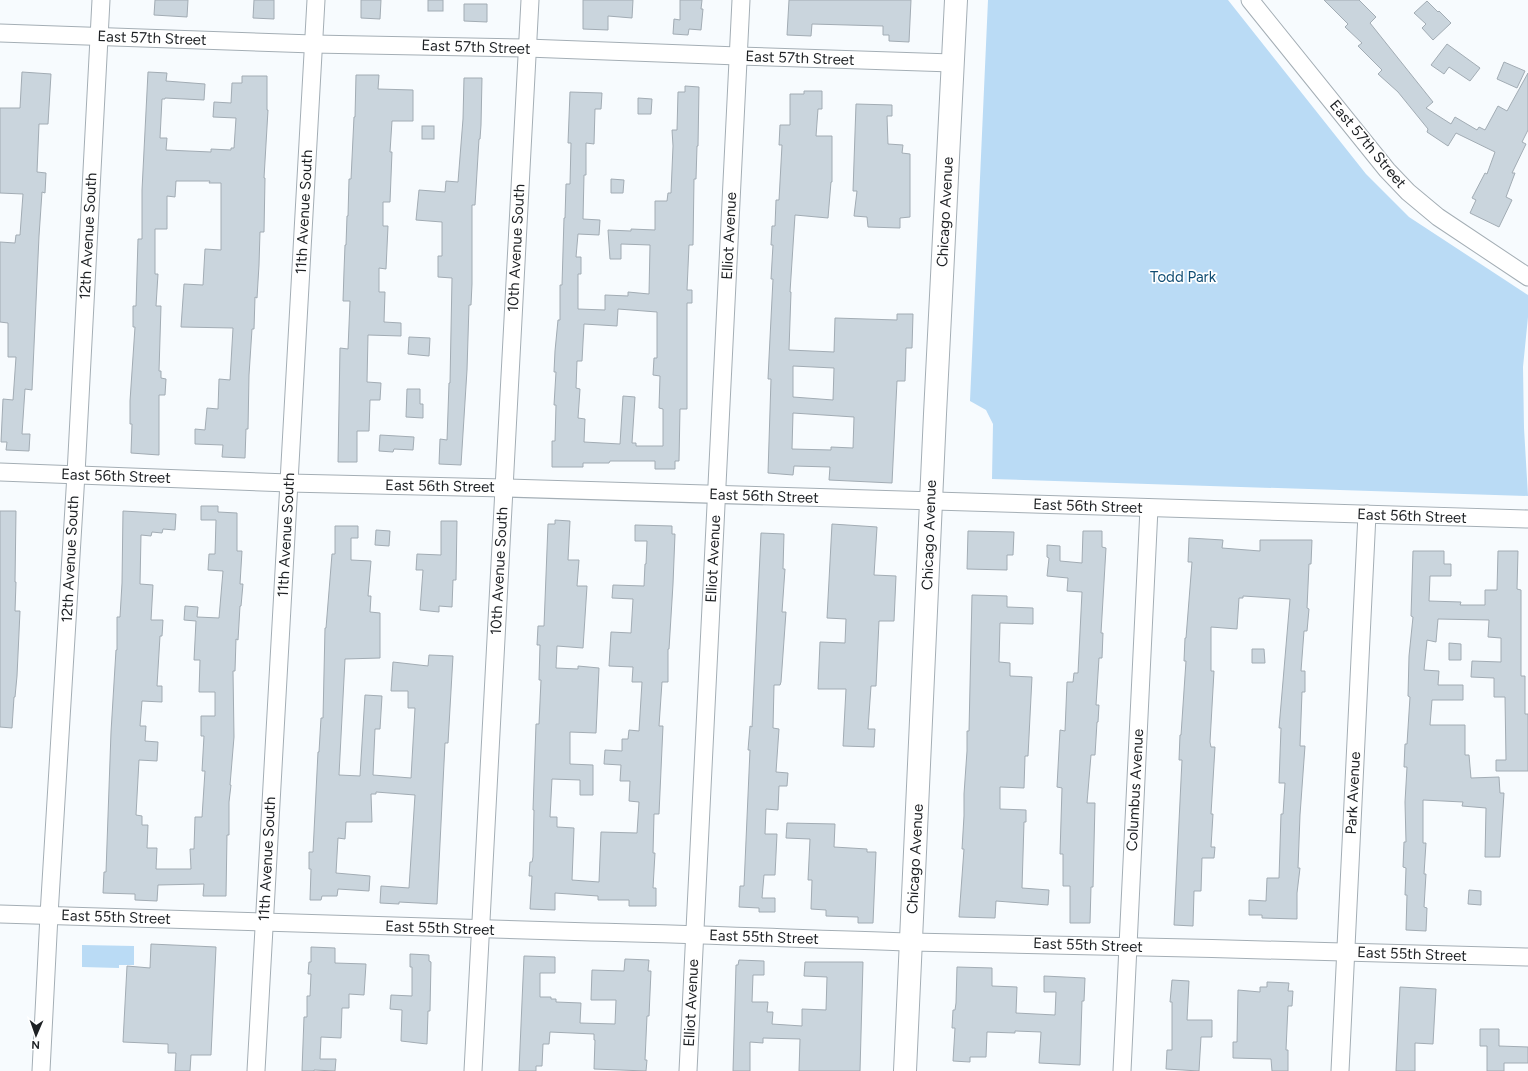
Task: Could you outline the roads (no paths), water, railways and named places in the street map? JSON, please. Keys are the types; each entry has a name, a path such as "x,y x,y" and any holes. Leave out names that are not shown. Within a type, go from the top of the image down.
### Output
{"street":[{"name":"12th Avenue South","path":"41,1071 76,474 101,0"},
{"name":"11th Avenue South","path":"256,1071 316,0"},
{"name":"10th Avenue South","path":"473,1071 530,0"},
{"name":"Elliot Avenue","path":"688,1071 741,0"},
{"name":"Chicago Avenue","path":"905,1071 910,942 919,783 930,501 956,0"},
{"name":"East 57th Street","path":"1250,0 1387,170 1408,192 1438,217 1528,277"},
{"name":"East 57th Street","path":"0,33 313,44 527,48 952,62"},
{"name":"East 56th Street","path":"0,472 289,483 504,488 1528,519"},
{"name":"Columbus Avenue","path":"1122,1071 1149,508"},
{"name":"Park Avenue","path":"1340,1071 1367,514"},
{"name":"East 55th Street","path":"0,914 694,934 910,942 1128,946 1528,957"}],"park label":[{"name":"Todd Park","path":"1183,277"}]}
